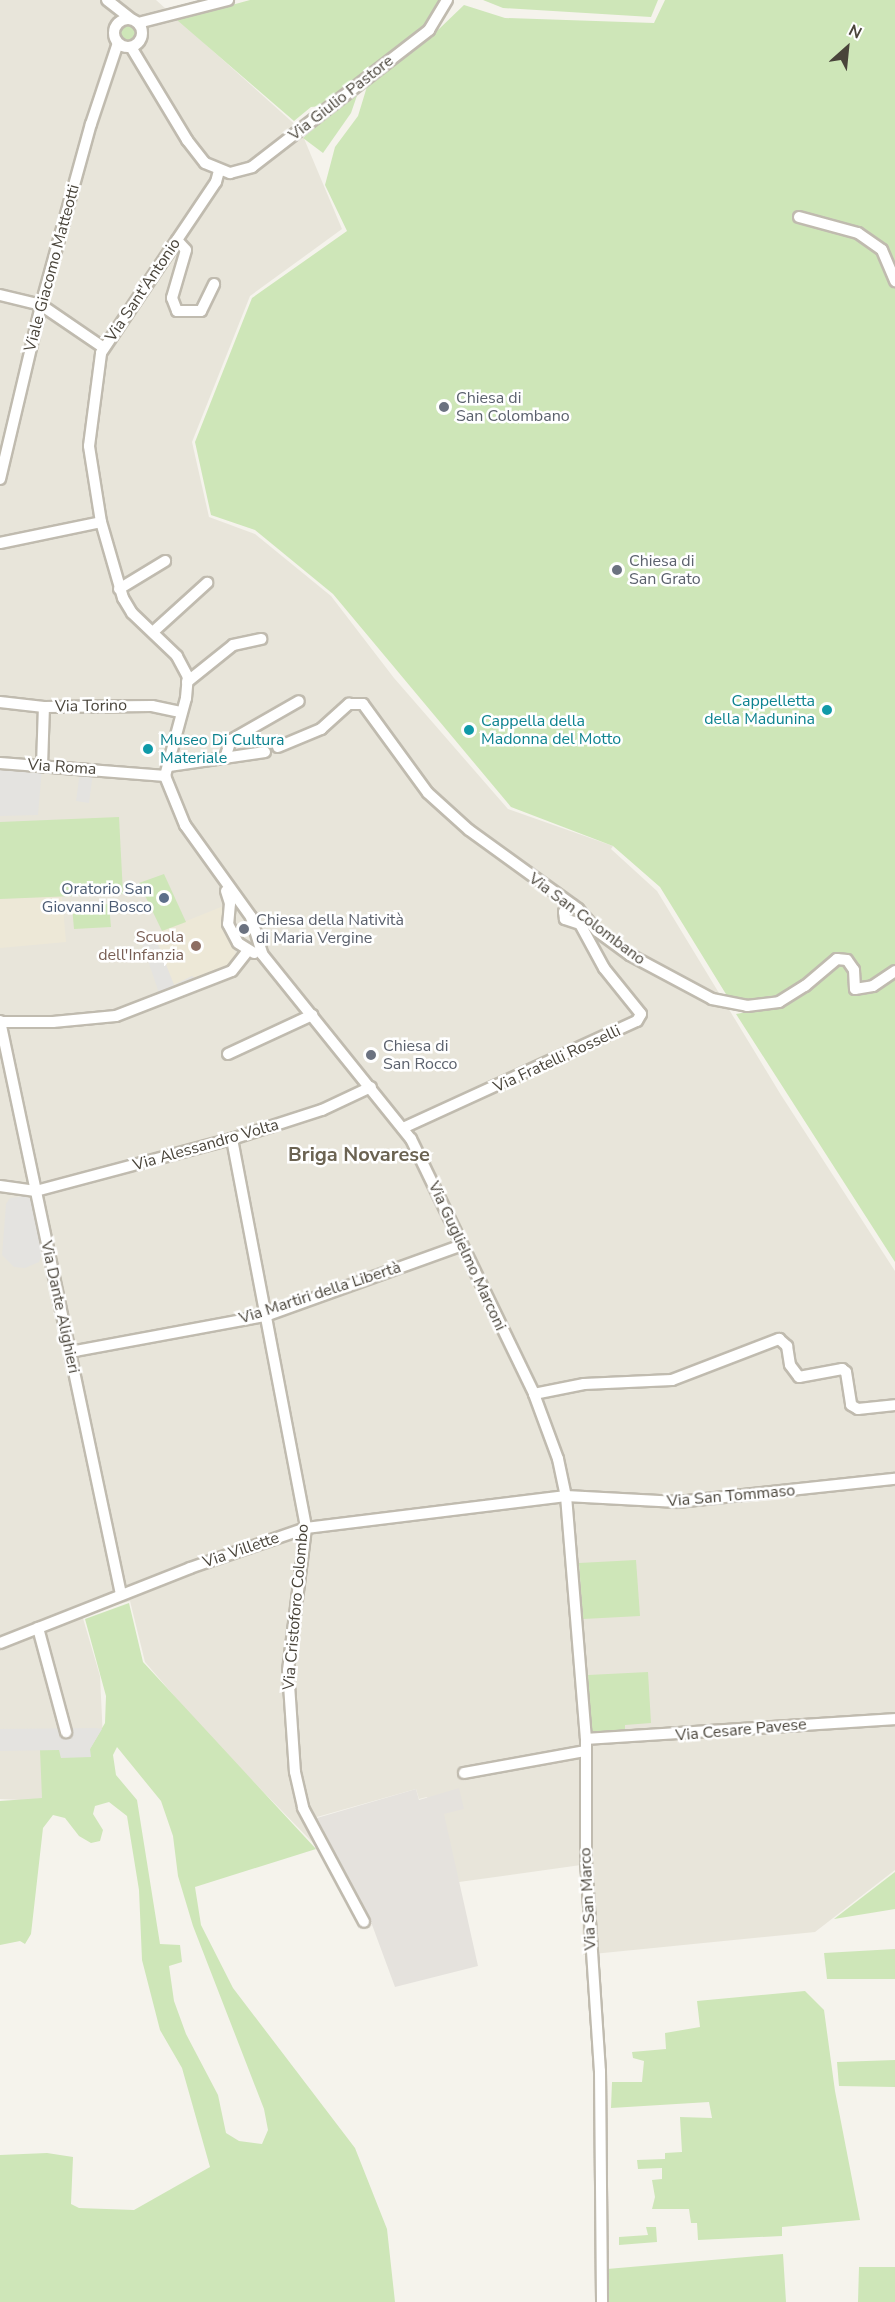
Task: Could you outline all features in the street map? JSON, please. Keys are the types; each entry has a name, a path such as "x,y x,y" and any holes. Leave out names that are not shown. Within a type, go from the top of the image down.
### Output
{"street":[{"path":"219,171 205,163 187,140 125,46 140,42 133,24 164,19 228,0"},
{"name":"Via Giulio Pastore","path":"219,171 230,173 252,167 436,23 447,0"},
{"name":"Viale Giacomo Matteotti","path":"0,479 41,305 91,124 115,60 125,46 114,32 133,24"},
{"name":"Via Sant'Antonio","path":"188,682 186,669 177,656 132,613 119,588 101,522 89,446 104,348 216,182 219,171"},
{"path":"800,217 858,233 882,250 895,281"},
{"path":"177,240 186,250 172,298 177,310 201,311 214,284"},
{"path":"0,295 41,305 104,348"},
{"path":"0,543 101,522"},
{"path":"119,588 165,561"},
{"path":"154,632 207,583"},
{"path":"261,639 233,645 188,682 167,771 226,755 265,752"},
{"name":"Via Torino","path":"0,702 44,707 135,705 181,712"},
{"path":"226,755 231,740 298,702"},
{"name":"Via San Colombano","path":"278,747 321,729 349,704 363,704 428,793 469,830 573,905 597,931 630,955 672,980 724,1001 747,1006 779,1002 806,987 837,958 847,960 854,970 855,989 873,986 895,971"},
{"path":"42,766 44,707"},
{"name":"Via Roma","path":"0,763 123,772 167,771"},
{"name":"Via Guglielmo Marconi","path":"167,771 185,825 223,883 251,917 262,954 403,1128 534,1394 558,1459 566,1496"},
{"name":"Via Guglielmo Marconi","path":"223,883 230,903 228,924 247,952"},
{"name":"Via Fratelli Rosselli","path":"403,1128 638,1022 641,1014 604,968 580,924 565,919 564,912 573,905"},
{"path":"0,1022 53,1023 116,1017 232,971 247,952 262,954"},
{"path":"228,1054 312,1015"},
{"name":"Via Dante Alighieri","path":"0,1022 121,1594"},
{"name":"Via Alessandro Volta","path":"36,1191 232,1139 322,1110 371,1088"},
{"name":"Via Cristoforo Colombo","path":"232,1139 306,1528 288,1670 295,1772 303,1808 364,1922"},
{"path":"0,1186 36,1191"},
{"name":"Via Martiri della Libertà","path":"70,1352 265,1316 462,1245"},
{"path":"534,1394 584,1384 672,1380 779,1339 787,1346 790,1365 799,1377 842,1369 852,1406 858,1409 895,1405"},
{"name":"Via San Tommaso","path":"566,1496 678,1502 895,1479"},
{"name":"Via Villette","path":"0,1643 121,1594 306,1528 566,1496"},
{"name":"Via San Marco","path":"566,1496 586,1739 586,1861 600,2071 602,2302"},
{"path":"38,1628 66,1732"},
{"name":"Via Cesare Pavese","path":"586,1739 895,1719"},
{"path":"464,1773 585,1751"}],"shaded area":[{"path":"0,0 156,0 300,129 342,229 250,296 192,442 209,517 255,534 331,596 394,678 508,809 613,846 611,849 657,891 781,1095 895,1271 895,1870 815,1932 583,1955 581,1865 459,1882 427,1797 419,1799 416,1789 317,1817 328,1845 317,1847 207,1734 145,1662 130,1601 82,1615 100,1676 103,1739 41,1801 0,1799"},
{"path":"0,766 42,769 38,815 0,816"},
{"path":"80,771 93,773 89,803 76,801"},
{"path":"62,896 66,942 0,948 0,899"},
{"name":"Scuola dell'Infanzia","path":"226,905 224,924 237,957 232,965 197,980 192,976 174,985 154,934"},
{"path":"139,934 154,934 174,985 192,976 200,983 161,999"},
{"path":"26,1196 35,1202 44,1249 39,1262 25,1268 14,1267 2,1255 6,1204 10,1198"},
{"path":"0,1729 102,1729 90,1749 91,1757 61,1758 59,1750 0,1751"},
{"path":"459,1788 464,1809 444,1814 478,1966 395,1987 371,1922 317,1818 416,1789 419,1800"}],"green space":[{"path":"250,0 445,0 428,28 322,106 311,107 294,121 177,20"},
{"path":"483,0 658,0 651,17 503,8"},
{"path":"665,0 895,0 895,969 862,988 848,959 778,999 729,999 660,887 613,846 511,807 333,594 255,530 211,515 195,442 252,298 347,231 325,185 335,147 358,116 369,80 439,29 464,5 505,18 654,23"},
{"path":"128,21 133,22 139,28 139,38 133,44 128,45 123,44 117,38 116,33 117,28 123,22"},
{"path":"361,84 351,113 323,153 303,138"},
{"path":"119,817 123,894 0,899 0,822"},
{"path":"164,874 186,922 162,931 139,883"},
{"path":"109,904 111,927 74,929 72,906"},
{"path":"846,962 852,971 854,990 895,976 895,1262 736,1014 779,1006 827,968"},
{"path":"636,1560 640,1616 583,1619 579,1563"},
{"path":"129,1603 143,1662 316,1849 195,1887 201,1925 233,1988 355,2148 387,2229 395,2302 0,2302 0,2155 47,2153 73,2157 71,2204 79,2208 134,2210 210,2167 182,2068 160,2030 142,1960 139,1890 127,1816 109,1802 95,1806 93,1814 103,1830 100,1841 91,1843 79,1836 65,1818 53,1815 43,1828 31,1934 25,1944 20,1941 0,1945 0,1801 42,1798 40,1750 60,1750 61,1757 90,1749 105,1723 106,1696 85,1619","holes":["117,1747 161,1801 173,1836 178,1876 193,1926 264,2109 268,2130 262,2144 239,2141 226,2133 218,2095 186,2034 174,2001 169,1966 182,1962 180,1945 160,1944 137,1800 116,1775 113,1755"]},
{"path":"648,1672 651,1723 625,1725 625,1735 591,1737 588,1675"},
{"path":"895,1872 895,1909 834,1919"},
{"path":"895,1949 895,1979 827,1979 824,1953"},
{"path":"805,1991 824,2010 835,2091 860,2220 782,2227 782,2236 698,2240 697,2223 691,2223 689,2209 652,2209 655,2197 652,2180 662,2179 662,2168 638,2169 637,2160 665,2159 665,2153 682,2152 680,2117 712,2118 709,2102 611,2108 612,2082 642,2082 644,2061 633,2058 632,2052 666,2049 665,2033 700,2027 697,2001"},
{"path":"895,2060 895,2087 839,2086 837,2062"},
{"path":"646,2227 656,2227 657,2242 619,2245 619,2237 648,2235"},
{"path":"783,2254 786,2302 607,2302 607,2269"},
{"path":"859,2267 895,2267 895,2302 858,2302"}],"place":[{"name":"Chiesa di San Colombano","path":"444,407"},
{"name":"Chiesa di San Grato","path":"617,570"},
{"name":"Cappelletta della Madunina","path":"827,710"},
{"name":"Cappella della Madonna del Motto","path":"469,730"},
{"name":"Museo Di Cultura Materiale","path":"148,749"},
{"name":"Oratorio San Giovanni Bosco","path":"164,898"},
{"name":"Chiesa della Natività di Maria Vergine","path":"244,929"},
{"name":"Scuola dell'Infanzia","path":"196,946"},
{"name":"Chiesa di San Rocco","path":"371,1055"}],"district":[{"name":"Briga Novarese","path":"359,1154"}]}
